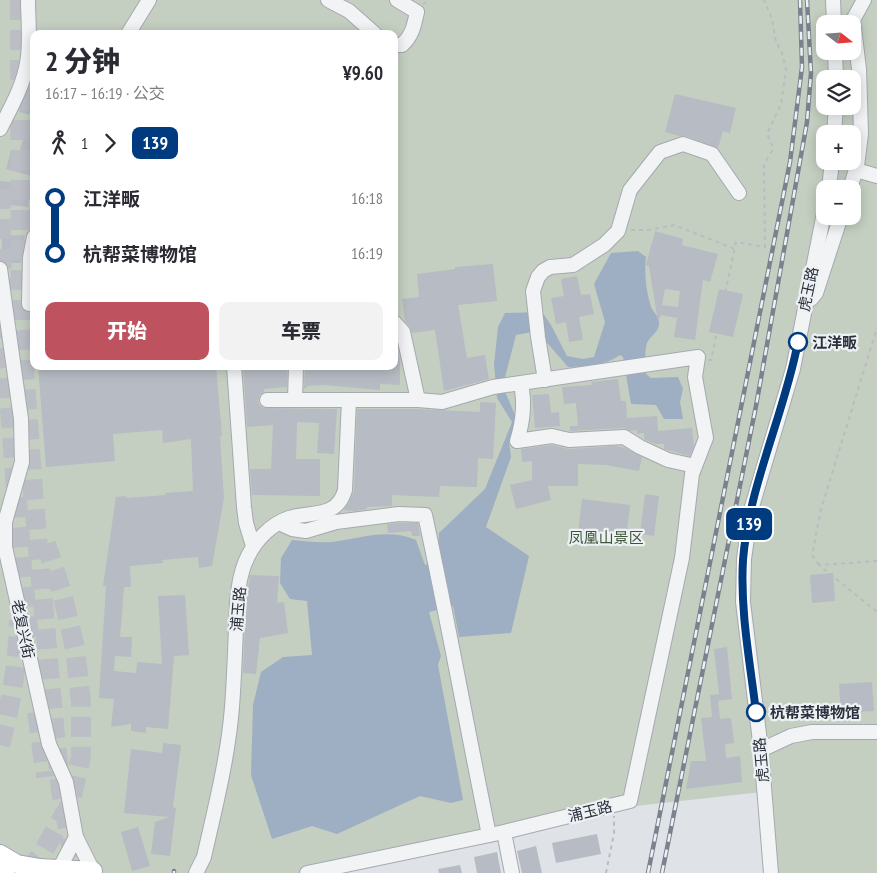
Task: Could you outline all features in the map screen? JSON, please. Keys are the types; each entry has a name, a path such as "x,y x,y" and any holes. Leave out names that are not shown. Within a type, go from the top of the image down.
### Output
{"main road":[{"path":"0,854 17,864 57,872 91,872"},
{"path":"0,870 5,873"}],"street":[{"path":"0,129 15,99 27,64 29,36 28,0"},
{"path":"130,30 148,0"},
{"path":"328,0 349,11 370,30"},
{"path":"397,0 417,12 413,31 409,39 402,45 398,45"},
{"path":"833,0 834,15"},
{"path":"861,140 859,69 853,20 864,0"},
{"path":"545,380 535,306 534,291 538,277 550,267 573,265 604,245 618,231 630,190 660,152 683,144 712,154 739,193"},
{"path":"853,180 856,170 877,176"},
{"name":"虎玉路","path":"771,873 760,750 743,602 744,559 751,510 793,369 821,225"},
{"path":"804,308 816,293 838,225"},
{"name":"老复兴街","path":"0,270 21,419 22,462 5,522 5,547 48,744 66,782 76,837 91,872"},
{"path":"5,304 30,304"},
{"path":"398,326 403,332 418,400"},
{"path":"267,400 418,400 442,402 494,387 698,357 695,378 706,438 695,466 668,460 624,437 569,440 552,436 517,441 523,423 523,393 516,384"},
{"path":"234,370 244,508 246,523 253,546"},
{"path":"295,400 296,370"},
{"name":"浦玉路","path":"196,873 204,857 227,747 232,708 238,594 241,574 253,546 266,532 290,518 322,513 335,507 342,500 345,490 349,400"},
{"name":"浦玉路","path":"307,873 504,832 630,801 682,558 692,474 695,466"},
{"path":"279,523 292,530 306,531 336,522 400,514 425,515 447,617 489,835"},
{"path":"760,750 791,736 812,732 877,732"},
{"path":"504,832 512,873"},
{"path":"57,872 76,837"}],"path":[{"path":"697,360 711,360 736,242 766,247 764,164 772,151 772,145 767,134 781,104 786,69 776,42 772,19 764,0"},
{"path":"618,231 648,230 674,226 735,249"},
{"path":"877,328 821,509 813,541 812,554 819,565 877,612"},
{"path":"819,565 877,561"},
{"path":"606,873 614,832 614,805"}],"green space":[{"name":"凤凰山景区","path":"0,0 877,0 877,873 775,873 770,791 599,810 315,873 0,873"}],"water":[{"path":"638,251 646,257 645,276 648,295 651,307 659,321 658,329 648,341 646,347 646,374 651,378 678,377 683,389 680,402 683,419 664,419 656,405 631,404 623,357 620,355 614,359 589,366 568,367 537,331 516,335 504,381 506,394 518,422 509,442 511,457 486,527 529,556 511,633 459,637 453,606 429,612 441,656 438,665 463,800 451,803 420,796 337,834 312,826 272,839 251,775 253,705 261,672 283,657 312,655 307,601 290,599 280,583 281,558 292,540 332,542 385,534 406,536 416,540 425,565 438,561 439,533 485,489 512,422 497,398 494,364 498,327 505,313 542,312 567,356 583,359 594,357 605,322 594,284 611,253"}],"building":[{"path":"30,85 30,115 19,112"},
{"path":"675,94 736,108 730,133 723,131 718,148 686,136 665,132"},
{"path":"30,118 30,175 6,169 11,151 19,153"},
{"path":"0,181 30,184 28,207 11,205 10,208 0,207"},
{"path":"655,231 683,239 682,245 718,254 710,282 703,280 695,340 674,337 677,318 661,315 658,322 649,266 646,265","holes":["665,289 680,291 678,307 662,305"]},
{"path":"25,235 21,263 2,261 2,236"},
{"path":"493,264 497,301 458,305 467,358 485,355 489,379 444,391 435,330 412,333 405,321 402,299 419,297 417,274 455,269 455,267"},
{"path":"577,276 581,295 590,294 594,314 579,317 583,340 569,342 566,322 556,324 551,298 564,296 561,279"},
{"path":"719,289 743,294 733,337 709,332"},
{"path":"398,352 400,385 380,384 380,390 324,385 307,386 307,388 304,388 305,370 398,370"},
{"path":"38,370 216,370 222,436 220,436 224,498 212,566 199,568 198,557 162,560 163,563 130,566 131,587 124,587 120,637 132,637 131,657 115,656 114,671 136,673 137,662 162,664 158,596 185,595 189,655 174,656 168,729 146,727 146,733 131,731 131,724 111,727 114,699 99,698 106,586 103,586 116,497 166,495 165,493 193,491 191,439 163,443 162,430 113,434 115,461 46,467"},
{"path":"243,370 287,370 287,387 264,389 264,392 260,395 258,400 263,408 337,409 334,454 317,453 319,423 297,422 296,459 320,459 320,496 252,495 250,469 271,469 273,425 247,427"},
{"path":"618,379 621,401 626,401 627,418 657,416 658,431 692,428 694,446 690,456 664,449 664,444 655,444 644,439 644,433 637,434 637,430 630,431 624,428 570,431 570,426 578,426 576,403 564,404 562,387 592,385 591,382"},
{"path":"549,394 551,413 559,412 560,426 535,428 532,395"},
{"path":"480,402 496,403 493,459 478,458 477,487 440,486 439,497 392,495 392,506 367,507 367,509 355,511 344,510 354,491 357,409 480,412"},
{"path":"552,445 569,449 616,446 625,448 642,457 639,471 606,465 578,464 578,486 548,486 551,500 516,509 510,485 532,480 532,461 522,462 521,449"},
{"path":"645,494 659,496 654,536 640,534"},
{"path":"582,499 630,505 626,539 578,533"},
{"path":"418,523 420,536 412,536 411,531 388,533 387,524"},
{"path":"833,573 835,601 812,603 810,575"},
{"path":"250,575 279,576 277,603 284,602 288,633 260,638 256,674 243,673 246,601"},
{"path":"727,647 732,699 718,701 720,719 731,718 734,743 725,744 726,758 740,756 742,782 686,789 691,761 706,761 701,718 712,717 710,695 719,694 714,649"},
{"path":"872,682 874,711 841,713 839,684"},
{"path":"163,743 181,745 173,807 176,808 170,856 151,854 155,822 169,817 124,813 131,749 162,753"},
{"path":"138,827 150,866 132,871 121,832"},
{"path":"597,834 601,854 556,863 552,843"},
{"path":"536,846 542,873 522,873 517,851"},
{"path":"497,852 501,873 477,873 474,857"},
{"path":"460,865 462,873 439,873 438,869"}],"tunnel":[{"path":"20,0 21,328 33,491 54,726 61,790 76,873"},
{"path":"0,189 2,289"},
{"path":"3,318 29,638"},
{"path":"27,873 41,855 70,805 81,756 81,703 75,648 62,593 46,544"},
{"path":"0,745 13,683 19,620"},
{"path":"37,712 46,777"}],"railway":[{"path":"648,873 790,162 802,67 800,0"},
{"path":"662,873 756,406 807,122 811,73 807,0"}],"bus line":[{"name":"139","path":"756,712 743,602 744,559 751,510 793,369 798,342"}],"place":[{"name":"江洋畈","path":"798,342"},
{"name":"杭帮菜博物馆","path":"756,712"}]}
